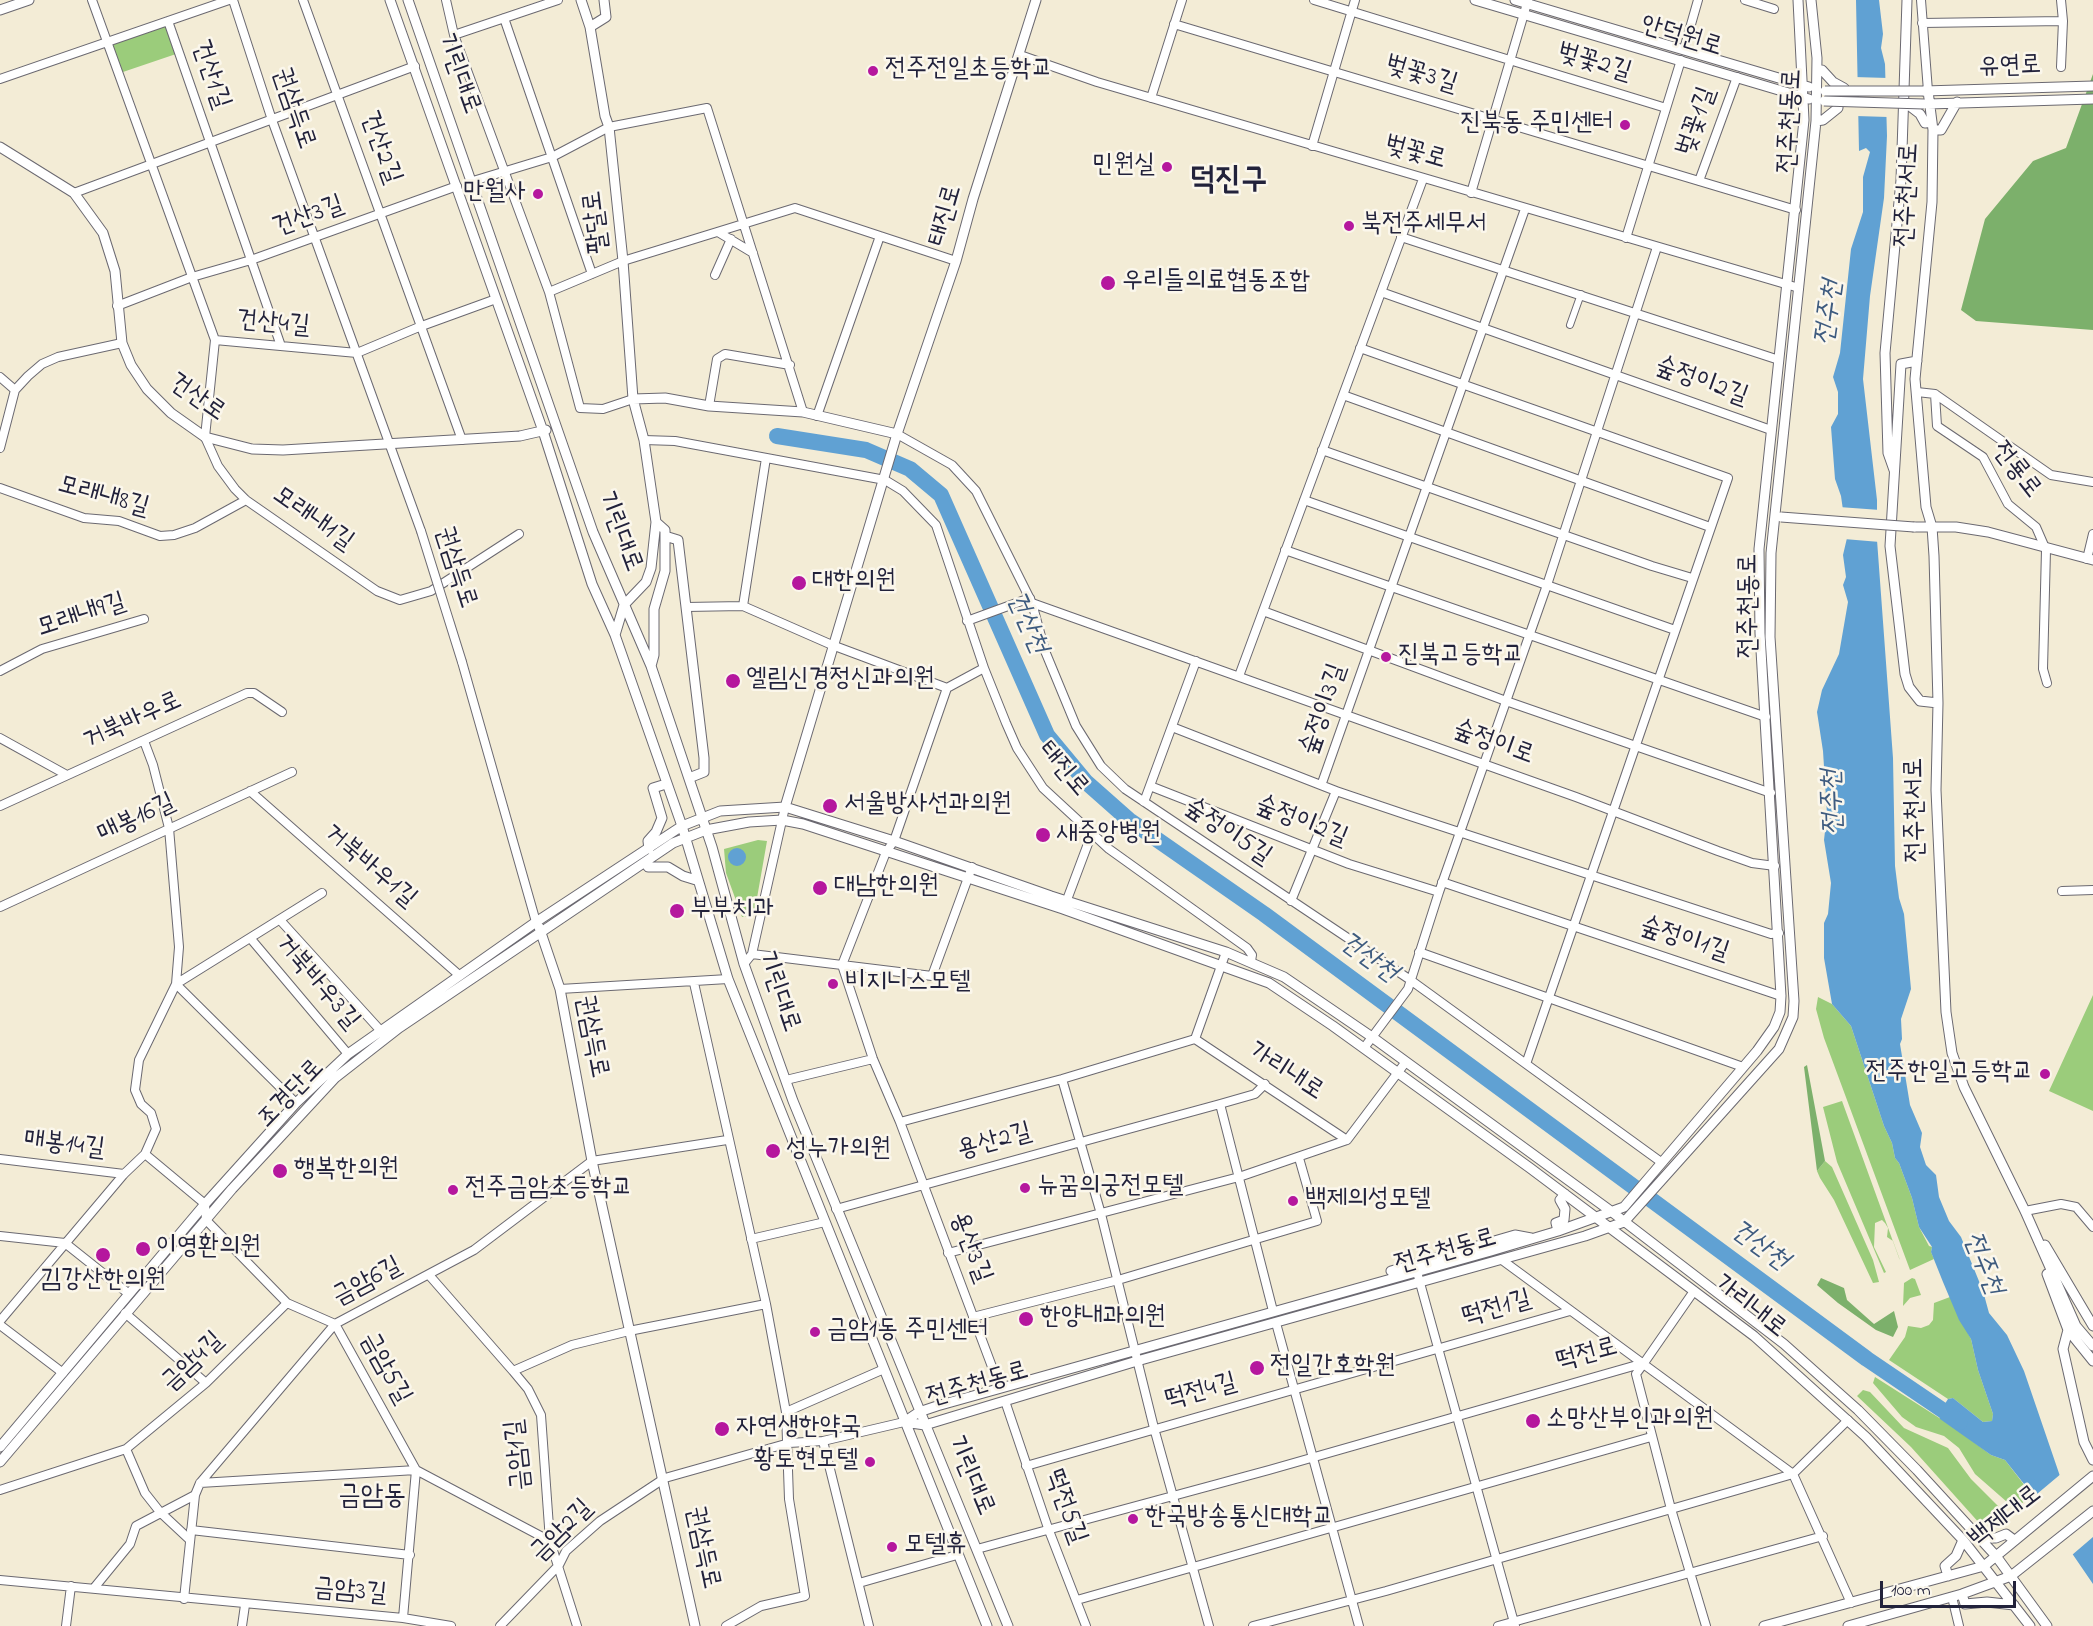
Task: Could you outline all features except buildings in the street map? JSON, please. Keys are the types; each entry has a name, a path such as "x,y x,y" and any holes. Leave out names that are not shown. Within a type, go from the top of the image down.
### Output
{"street":[{"path":"0,10 29,0"},
{"path":"93,0 215,340"},
{"name":"건산1길","path":"0,79 231,0"},
{"name":"권삼득로","path":"231,0 272,120 421,531 462,662 539,927 560,989 592,1161 629,1331 665,1478 695,1626"},
{"name":"건산2길","path":"303,0 380,215"},
{"name":"기린대로","path":"390,0 416,66 543,431 592,584 615,634 686,837 696,880 728,979 987,1626"},
{"name":"기린대로","path":"408,0 473,181 593,532 651,666 706,830 744,964 786,1080 836,1209 1008,1626"},
{"path":"446,0 453,35 549,292 580,408 603,409 633,399 664,398 709,406 803,412 896,439"},
{"path":"453,35 558,0"},
{"name":"팔달로","path":"581,0 591,27 604,116 609,127 623,261 633,399 644,440 656,522 651,568 646,582 624,605 618,618 615,634"},
{"path":"591,27 606,17 604,0"},
{"name":"태진로","path":"886,476 896,439 956,261 973,198 1036,0"},
{"path":"1151,98 1182,0"},
{"name":"벚꽃3길","path":"1314,0 1510,60"},
{"path":"1312,146 1355,0"},
{"name":"안덕원로","path":"1475,0 1681,60 1804,99 1839,102"},
{"name":"안덕원로","path":"1515,0 1804,86 1821,90 1843,91"},
{"path":"1684,49 1698,0"},
{"path":"1745,0 1774,9"},
{"name":"전주천동로","path":"904,1422 919,1412 1533,1239 1624,1207 1774,1027 1780,1012 1781,996 1760,612 1759,549 1796,210 1804,99 1798,0"},
{"name":"전주천동로","path":"904,1422 925,1425 1137,1361 1502,1260 1624,1222 1633,1215 1670,1169 1779,1049 1793,1017 1794,1001 1770,637 1777,517 1799,288 1821,101 1821,72 1811,0"},
{"path":"1894,470 1888,453 1885,353 1901,180 1907,0"},
{"name":"전주천서로","path":"1921,0 1930,125 1932,202 1915,379 1926,507 1932,527 1938,704 1936,790 1946,1012 1952,1053 1980,1123 2025,1213 2076,1326 2093,1347"},
{"path":"2061,0 2063,21 2061,67"},
{"path":"1471,193 1527,2"},
{"path":"504,18 592,274"},
{"name":"건산1길","path":"168,21 210,143"},
{"path":"1922,23 2063,21"},
{"name":"벚꽃3길","path":"1174,24 1494,120"},
{"name":"벚꽃로","path":"1020,55 1151,98 1799,288"},
{"name":"벚꽃2길","path":"1510,60 1666,108"},
{"name":"벚꽃1길","path":"1626,238 1681,60"},
{"name":"건산2길","path":"74,194 416,66"},
{"path":"1821,72 1844,88 1843,91"},
{"name":"벚꽃1길","path":"1699,182 1737,77"},
{"name":"유연로","path":"1843,91 2093,86"},
{"name":"유연로","path":"1839,102 1927,104 2093,99"},
{"path":"1819,121 1838,108 1839,102"},
{"path":"1907,104 1930,125 1941,130 1957,102"},
{"path":"473,181 552,157 609,127 707,108 803,412"},
{"path":"1494,120 1647,167"},
{"name":"건산3길","path":"210,143 281,346"},
{"name":"건산로","path":"0,147 74,194 103,233 115,271 122,343 131,365 147,390 171,413 205,437 252,449 462,440 543,431 557,427"},
{"name":"벚꽃1길","path":"1647,167 1796,210"},
{"path":"1239,676 1423,179"},
{"name":"건산3길","path":"117,306 457,186"},
{"path":"549,292 623,261 795,208 956,261"},
{"name":"숲정이3길","path":"1322,783 1525,209"},
{"name":"건산3길","path":"380,215 419,327"},
{"path":"718,232 753,253"},
{"path":"817,416 880,236"},
{"path":"1401,237 1581,294 1570,325"},
{"path":"715,275 731,239"},
{"name":"숲정이2길","path":"1374,1034 1408,988 1442,882 1486,764 1564,535 1657,247"},
{"path":"1381,292 1483,328"},
{"name":"숲정이2길","path":"1581,294 1779,360"},
{"name":"건산4길","path":"205,437 215,340 357,353 496,299"},
{"path":"419,327 462,440"},
{"name":"숲정이2길","path":"1483,328 1771,430"},
{"path":"0,448 15,390 42,364 57,357 122,343"},
{"path":"1360,348 1598,430 1728,478 1526,1064"},
{"path":"709,406 717,359 725,354 790,365"},
{"path":"1917,362 1901,364 1890,546 1905,674 1909,687 1920,700 1938,704"},
{"path":"0,377 15,390"},
{"path":"1917,392 1935,394 2051,475 2093,482"},
{"name":"전룡로","path":"1935,394 1937,426 1983,457 2008,504 2036,528 2046,550"},
{"path":"1343,395 1710,527"},
{"name":"모래내1길","path":"205,437 219,466 246,500 377,591 400,600 423,594 519,534"},
{"name":"숲정이5길","path":"896,439 952,465 976,491 1031,601 1045,651 1076,726 1101,765 1125,789 1409,979 1659,1165"},
{"path":"644,440 675,441 766,458 743,606"},
{"path":"1322,450 1692,578"},
{"name":"태진로","path":"766,458 886,476 919,505 936,525 971,620 984,668 1017,748 1029,768 1058,804 1109,849 1247,948 1252,955 1251,961"},
{"path":"744,964 752,954 785,807 832,645 886,476"},
{"name":"모래내8길","path":"0,488 84,518 119,521 160,536 174,535 195,528 246,500"},
{"path":"1304,500 1675,630"},
{"name":"전룡로","path":"1762,515 1914,527 1956,527 1988,532 2046,550 2090,559"},
{"name":"팔달로","path":"656,522 665,530 665,536 678,540 686,608"},
{"path":"2090,559 2093,534"},
{"path":"651,666 654,655 652,618 664,571 665,536"},
{"path":"1285,550 1766,717"},
{"path":"2046,550 2043,669 2047,683"},
{"path":"971,620 1017,602 1031,601"},
{"name":"숲정이로","path":"1031,601 1752,862 1775,866"},
{"path":"689,778 704,772 704,758 686,608 743,606 832,645 947,688"},
{"name":"숲정이3길","path":"1263,611 1506,701"},
{"name":"모래내9길","path":"0,671 42,649 144,619"},
{"path":"1143,802 1196,661"},
{"path":"972,867 932,976 842,965 886,852 894,841 947,688 984,668"},
{"name":"거북바우로","path":"0,806 65,774 144,741 247,693 254,693 282,712"},
{"path":"1506,701 1770,793"},
{"name":"숲정이2길","path":"1172,727 1322,783 1336,791 1537,858"},
{"path":"0,738 65,774"},
{"path":"63,1373 0,1323 64,1243 124,1174 145,1154 156,1129 151,1113 141,1104 135,1090 139,1060 176,984 179,947 169,828 144,741"},
{"name":"매봉16길","path":"0,907 292,772"},
{"path":"649,849 648,841 656,832 662,818 653,788 666,784"},
{"name":"숲정이2길","path":"1150,786 1312,850 1439,892"},
{"name":"거북바우1길","path":"250,791 459,975"},
{"path":"1291,901 1336,791"},
{"name":"가리내로","path":"682,826 720,811 785,807 972,867 1269,983 1398,1072 1754,1336 1848,1420 1963,1539 2030,1626"},
{"name":"가리내로","path":"686,837 706,830 750,822 782,820 968,879 1065,904 1226,952 1284,977 1374,1034 1405,1063 1612,1212 1784,1344 1858,1410 1983,1542 1996,1556 2047,1626"},
{"name":"조경단로","path":"0,1462 206,1220 335,1078 399,1028 682,826"},
{"path":"1065,904 1092,833"},
{"name":"조경단로","path":"0,1447 205,1204 296,1102 348,1054 459,975 686,837"},
{"name":"숲정이1길","path":"1537,858 1771,934 1779,933"},
{"path":"645,862 648,867 668,867 683,876 696,880"},
{"name":"숲정이1길","path":"1442,882 1781,996"},
{"path":"2062,891 2093,890"},
{"name":"거북바우3길","path":"176,984 322,893"},
{"name":"거북바우3길","path":"280,920 380,1030"},
{"name":"거북바우3길","path":"251,939 348,1054"},
{"path":"1195,1039 1226,952"},
{"path":"1419,952 1743,1066"},
{"name":"기린대로","path":"752,954 842,965"},
{"name":"용산3길","path":"842,965 873,1059 900,1122 921,1185 1000,1388"},
{"name":"기린대로","path":"560,989 694,983 728,979"},
{"path":"694,983 727,1140 766,1304 786,1412 789,1443 789,1499 805,1596 760,1606 726,1626"},
{"path":"176,984 296,1102"},
{"path":"1364,1048 1374,1034"},
{"name":"가리내로","path":"1195,1039 1347,1140"},
{"name":"용산2길","path":"900,1122 982,1102 1195,1039"},
{"path":"786,1080 873,1059"},
{"path":"948,1253 1239,1177 1347,1140 1405,1063"},
{"path":"1062,1079 1101,1214 1134,1351"},
{"name":"용산2길","path":"921,1185 1255,1094 1265,1084"},
{"path":"1220,1104 1273,1311"},
{"path":"592,1161 727,1140"},
{"path":"145,1154 205,1204 206,1220"},
{"path":"973,1317 1118,1281 1317,1221 1299,1158"},
{"name":"매봉14길","path":"0,1159 124,1174"},
{"name":"금암6길","path":"184,1599 195,1495 200,1483 335,1324 474,1251 592,1161"},
{"path":"836,1209 921,1185"},
{"path":"1558,1231 1556,1224 1564,1220 1566,1209 1560,1200 1565,1194"},
{"path":"2093,1227 2076,1207 2061,1204 2025,1213 2068,1330 2093,1361"},
{"name":"전주천서로","path":"2025,1213 2093,1326"},
{"name":"금암5길","path":"206,1220 287,1303 335,1324 416,1470"},
{"path":"751,1239 825,1222"},
{"path":"1379,1281 1378,1275 1515,1235 1533,1239"},
{"path":"0,1236 64,1243 129,1294"},
{"name":"떡전1길","path":"1502,1260 1793,1474 1823,1536 1851,1603"},
{"path":"1417,1272 1436,1348 1457,1415 1514,1624"},
{"name":"금암1길","path":"429,1275 528,1389 541,1415 550,1541"},
{"name":"떡전로","path":"1174,1495 1644,1363 1694,1292"},
{"name":"금암4길","path":"0,1490 126,1449 206,1383 287,1303"},
{"path":"513,1371 572,1345 629,1331 766,1304"},
{"name":"떡전1길","path":"1436,1348 1570,1311"},
{"path":"125,1313 206,1383"},
{"path":"1276,1323 1359,1626"},
{"path":"2068,1330 2063,1349 2084,1443 2093,1460"},
{"name":"떡전4길","path":"1026,1466 1436,1348"},
{"name":"떡전4길","path":"1134,1351 1209,1626"},
{"path":"1644,1363 1636,1374 1651,1437 1706,1626"},
{"path":"786,1412 884,1369"},
{"name":"떡전5길","path":"1005,1401 1048,1528 1086,1626"},
{"path":"1253,1626 1386,1591 1793,1474 1848,1420"},
{"path":"789,1443 823,1441 904,1422"},
{"path":"1077,1600 1651,1437"},
{"path":"823,1441 869,1626"},
{"name":"권삼득로","path":"665,1478 789,1443"},
{"path":"126,1449 145,1493 160,1512 190,1540"},
{"path":"403,1618 416,1470"},
{"path":"200,1483 416,1470 550,1541 577,1626"},
{"name":"백제대로","path":"1764,1626 1984,1566 2093,1476"},
{"name":"금암2길","path":"500,1626 559,1565 567,1551 600,1521 665,1478"},
{"path":"94,1588 130,1544 136,1526 195,1495"},
{"path":"977,1549 1174,1495"},
{"name":"백제대로","path":"1848,1626 1866,1623 1957,1596 2011,1576 2093,1511"},
{"path":"191,1530 410,1555"},
{"path":"1983,1542 1989,1538 2006,1534 2014,1540"},
{"path":"1498,1626 1514,1624 1690,1572 1823,1536"},
{"path":"1948,1576 1945,1566 1956,1556 1963,1539"},
{"name":"기린대로","path":"859,1583 957,1555"},
{"name":"금암3길","path":"0,1580 245,1605 403,1618 450,1626"},
{"path":"66,1626 71,1586"},
{"path":"1957,1596 1965,1604 1987,1602 2014,1605"},
{"path":"1957,1596 1959,1626"},
{"path":"242,1626 245,1605"},
{"path":"1807,1615 1811,1626"}],"green space":[{"path":"163,25 167,27 176,54 120,73 111,47 113,42"},
{"path":"2093,74 2093,330 1976,321 1961,310 1985,219 2033,161 2066,148"},
{"path":"758,840 767,841 754,915 742,917 726,873 724,849"},
{"path":"2093,995 2093,1111 2049,1091"},
{"path":"1818,997 1832,1004 1851,1026 1884,1126 1892,1143 1895,1158 1912,1198 1919,1227 1929,1246 1932,1247 1931,1252 1934,1259 1910,1270 1824,1038 1816,1009"},
{"path":"1807,1065 1825,1161 1817,1171 1804,1067"},
{"path":"1842,1101 1893,1241 1887,1237 1888,1228 1882,1220 1875,1223 1874,1247 1886,1272 1884,1273 1837,1162 1823,1107"},
{"path":"1825,1161 1832,1167 1873,1260 1879,1282 1873,1283 1834,1200 1820,1178 1817,1171"},
{"path":"1821,1278 1844,1288 1847,1300 1874,1324 1894,1311 1898,1327 1893,1337 1876,1330 1838,1303 1817,1285"},
{"path":"1912,1278 1915,1279 1921,1295 1910,1298 1903,1306 1904,1283"},
{"path":"1950,1297 1971,1339 1978,1370 1993,1414 1992,1421 1983,1422 1953,1398 1948,1399 1889,1360 1905,1337 1908,1326 1921,1328 1929,1325 1933,1320 1934,1303"},
{"path":"1875,1377 1955,1428 1991,1455 2005,1460 2032,1495 2015,1509 1975,1474 1959,1448 1944,1436 1916,1427 1902,1417 1873,1383"},
{"path":"1863,1390 1870,1392 1904,1428 1948,1448 1971,1479 2007,1515 2002,1520 1981,1525 1911,1447 1857,1396"}],"water":[{"name":"전주천","path":"1856,0 1879,0 1883,34 1881,48 1885,64 1887,136 1884,198 1870,296 1863,379 1877,500 1877,540 1893,758 1895,866 1899,898 1904,914 1911,989 1901,1019 1900,1044 1910,1105 1922,1133 1920,1147 1926,1165 1936,1175 1939,1197 1949,1221 1961,1237 1983,1291 1989,1313 2007,1335 2024,1371 2062,1482 2093,1533 2093,1584 2028,1489 2005,1460 1991,1455 1940,1419 1939,1413 1948,1399 1953,1398 1983,1422 1992,1421 1993,1414 1978,1370 1971,1339 1959,1320 1931,1252 1932,1247 1919,1227 1912,1198 1895,1158 1892,1143 1884,1126 1851,1026 1832,1004 1824,958 1824,923 1828,914 1831,883 1824,840 1827,814 1823,751 1817,712 1822,690 1839,654 1848,602 1843,585 1846,577 1843,555 1847,538 1841,496 1835,479 1831,427 1838,414 1838,392 1833,377 1840,353 1851,249 1863,212 1863,177 1870,152 1866,148 1859,151"},
{"path":"737,848 743,851 746,857 743,863 737,866 731,863 728,857 731,851"}],"pier":[{"path":"1854,77 1888,78 1888,117 1856,116"},
{"path":"1839,507 1880,510 1880,542 1844,539"},
{"path":"2062,1473 2093,1527 2093,1537 2072,1555 2031,1499"}],"waterway":[{"name":"건산천","path":"777,436 866,450 910,469 941,495 1047,735 1086,782 1129,820 1264,914 1867,1359 1960,1422"}],"place":[{"name":"전주전일초등학교","path":"873,71"},
{"name":"진북동 주민센터","path":"1625,125"},
{"name":"민원실","path":"1167,167"},
{"name":"만월사","path":"538,194"},
{"name":"북전주세무서","path":"1349,226"},
{"name":"우리들의료협동조합","path":"1108,283"},
{"name":"대한의원","path":"799,583"},
{"name":"진북고등학교","path":"1386,657"},
{"name":"엘림신경정신과의원","path":"733,681"},
{"name":"서울방사선과의원","path":"830,806"},
{"name":"새중앙병원","path":"1043,835"},
{"name":"대남한의원","path":"820,888"},
{"name":"부부치과","path":"677,911"},
{"name":"비지니스모텔","path":"833,984"},
{"name":"전주한일고등학교","path":"2045,1074"},
{"name":"성누가의원","path":"773,1151"},
{"name":"행복한의원","path":"280,1171"},
{"name":"뉴꿈의궁전모텔","path":"1025,1188"},
{"name":"전주금암초등학교","path":"453,1190"},
{"name":"백제의성모텔","path":"1293,1201"},
{"name":"이영환의원","path":"143,1249"},
{"name":"김강산한의원","path":"103,1255"},
{"name":"한양내과의원","path":"1026,1319"},
{"name":"금암1동 주민센터","path":"815,1332"},
{"name":"전일간호학원","path":"1257,1368"},
{"name":"소망산부인과의원","path":"1533,1421"},
{"name":"자연생한약국","path":"722,1429"},
{"name":"황토현모텔","path":"870,1462"},
{"name":"한국방송통신대학교","path":"1133,1519"},
{"name":"모텔휴","path":"892,1547"}],"district":[{"name":"덕진구","path":"1228,183"},
{"name":"금암동","path":"372,1498"}]}
